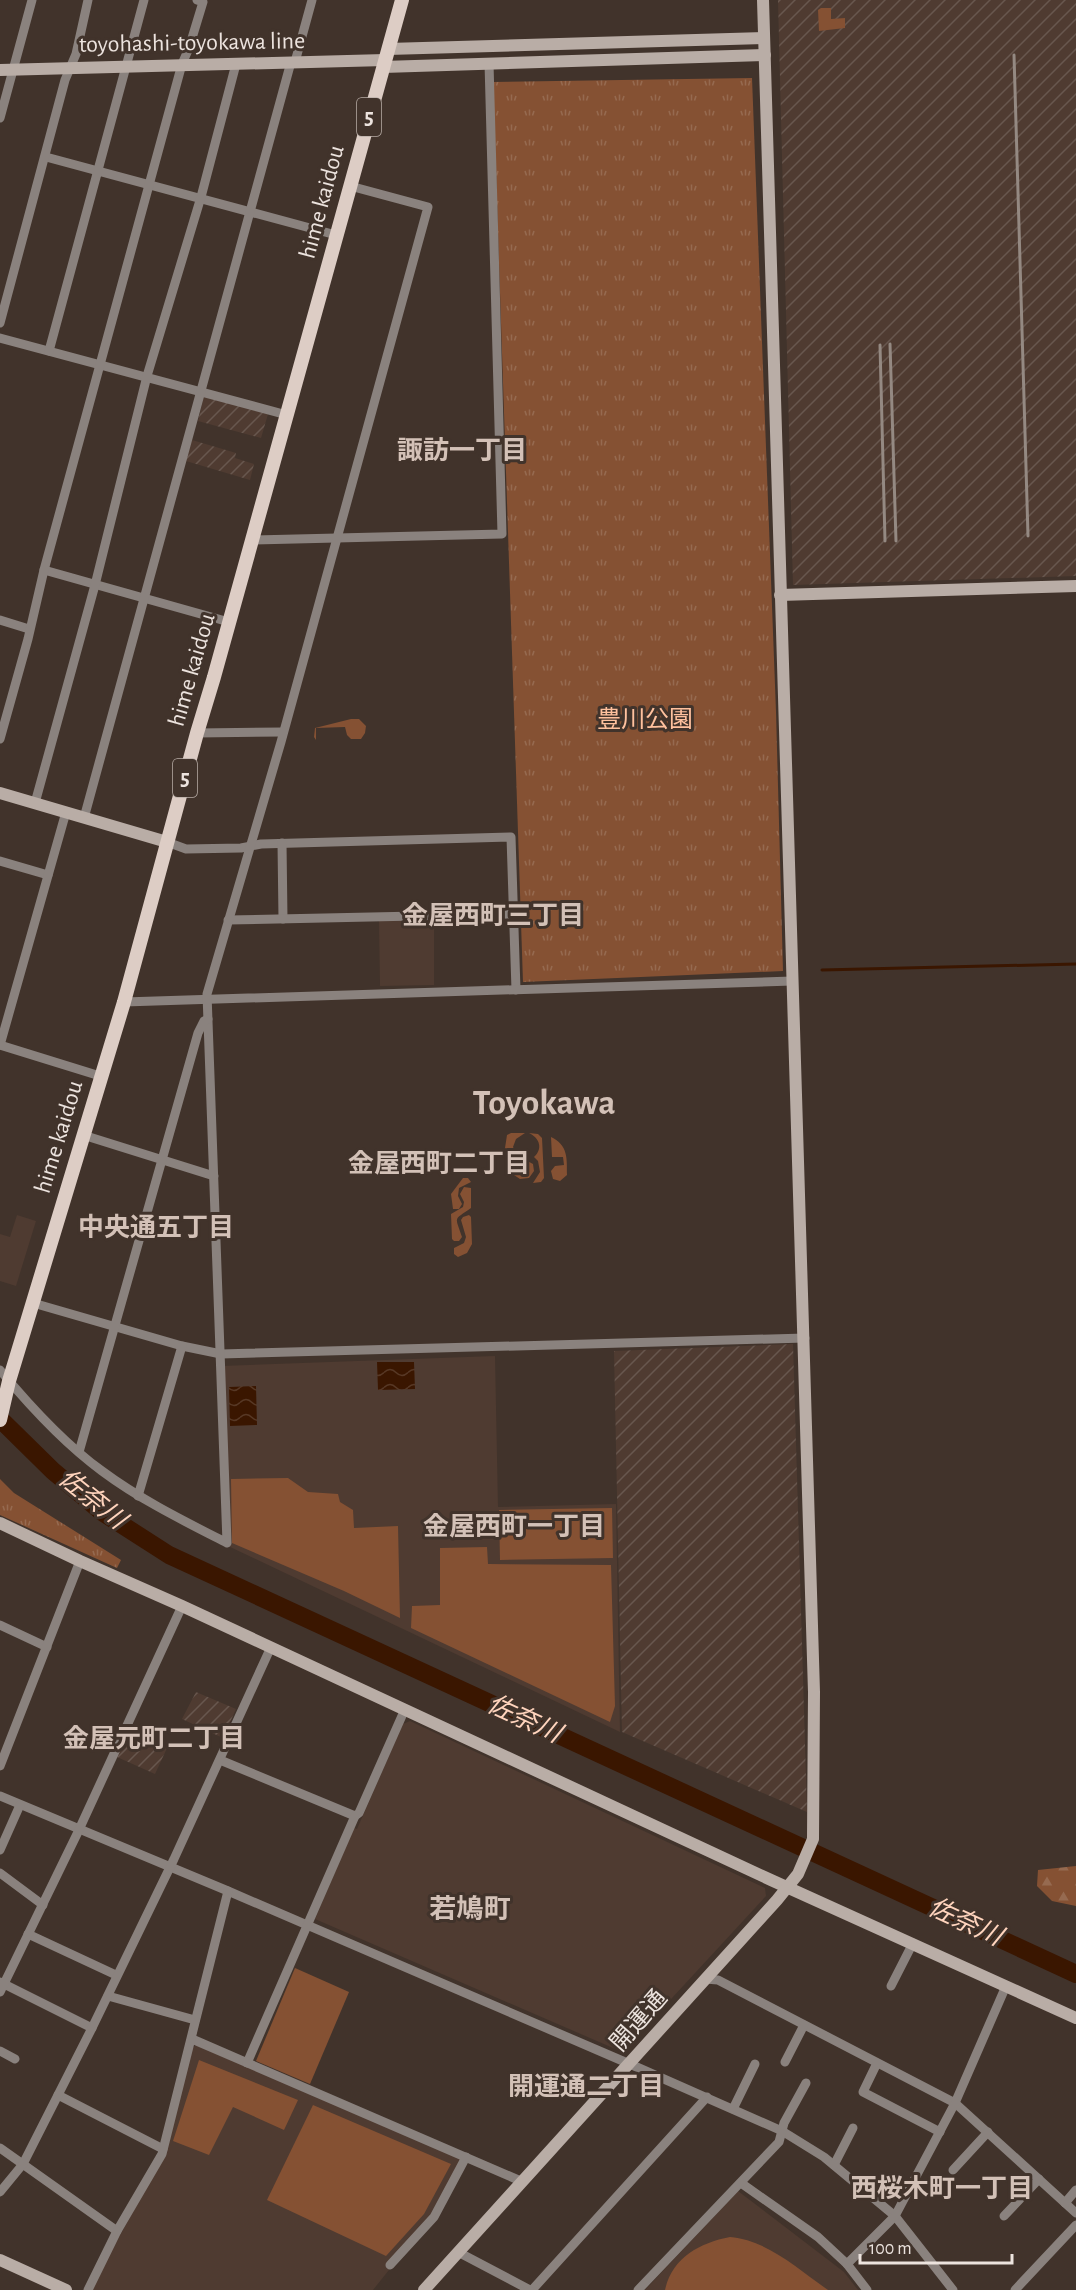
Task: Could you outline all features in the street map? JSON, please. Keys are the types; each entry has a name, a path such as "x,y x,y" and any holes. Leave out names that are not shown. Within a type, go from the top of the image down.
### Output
{"main road":[{"name":"hime kaidou","path":"0,1420 6,1398 4,1376 33,1303 124,1002 402,0"}],"street":[{"path":"0,118 32,0"},
{"path":"0,323 70,68 76,54 88,0"},
{"path":"49,351 144,0"},
{"path":"0,739 182,64 203,2 197,0"},
{"path":"84,818 250,211 312,0"},
{"name":"開運通","path":"424,2290 787,1887 801,1869 813,1839 814,1692 805,1338 763,0"},
{"path":"385,58 764,38"},
{"path":"385,58 489,63 765,55"},
{"name":"toyohashi-toyokawa line","path":"0,70 385,58"},
{"path":"252,540 502,534 489,63"},
{"path":"35,803 95,585 147,376 201,197 236,64"},
{"path":"46,157 336,235"},
{"path":"4,1376 20,1395 101,1470 138,1496 226,1543 207,994 284,732 428,207 350,186"},
{"path":"0,338 287,415"},
{"path":"44,570 229,622"},
{"path":"780,595 1076,586"},
{"path":"0,620 29,629"},
{"path":"197,733 284,732"},
{"path":"0,793 186,849 282,843 511,837 516,990"},
{"path":"66,812 0,1045 100,1076"},
{"path":"282,843 283,919"},
{"path":"0,861 48,874"},
{"path":"228,920 514,914"},
{"path":"124,1002 792,981"},
{"path":"79,1452 198,1033 204,1021 208,1020"},
{"path":"83,1135 214,1176"},
{"path":"33,1303 182,1346 220,1354 805,1338"},
{"path":"138,1496 182,1346"},
{"path":"0,1523 1076,2018"},
{"path":"0,1766 80,1561"},
{"path":"92,2028 1,1986 79,1830 182,1606"},
{"path":"0,1625 47,1647"},
{"path":"0,2192 23,2164 108,1996 116,1975 171,1867 271,1647"},
{"path":"247,2063 355,1816 359,1813 405,1709"},
{"path":"220,1760 355,1816"},
{"path":"0,1796 228,1891 707,2097 782,2132 834,2165 895,2216 953,2290"},
{"path":"0,1850 20,1805"},
{"path":"0,1873 43,1905"},
{"path":"88,2290 117,2231 164,2149 228,1891"},
{"path":"28,1934 116,1975"},
{"path":"891,1986 913,1943"},
{"path":"705,1979 718,1980 955,2103 1076,2213"},
{"path":"847,2264 895,2216 955,2103 1006,1986"},
{"path":"108,1996 195,2020"},
{"path":"785,2062 804,2025"},
{"path":"192,2039 523,2182"},
{"path":"0,2051 15,2058"},
{"path":"877,2063 863,2092 940,2132"},
{"path":"733,2109 755,2064"},
{"path":"638,2290 779,2142 784,2123 806,2084"},
{"path":"58,2095 164,2149"},
{"path":"458,2252 531,2290 707,2097"},
{"path":"834,2165 853,2128"},
{"path":"953,2170 988,2132"},
{"path":"0,2148 117,2231"},
{"path":"390,2265 434,2217 466,2157"},
{"path":"1004,2216 1039,2179"},
{"path":"741,2183 818,2237 847,2264 867,2290"},
{"path":"1065,2203 1076,2190"},
{"path":"1015,2290 1076,2225"},
{"path":"0,2260 66,2290"}],"shaded area":[{"path":"778,0 1076,0 1076,576 793,585"},
{"path":"204,396 268,414 261,438 198,421"},
{"path":"192,440 236,453 235,458 254,464 250,480 186,461"},
{"path":"379,920 434,920 434,985 380,986"},
{"path":"17,1215 36,1221 16,1286 0,1281 0,1234 10,1237"},
{"path":"793,1344 807,1812 622,1732 614,1351"},
{"path":"495,1356 498,1507 616,1504 620,1732 228,1546 221,1366"},
{"path":"196,1692 236,1709 223,1738 182,1719"},
{"path":"410,1721 765,1888 766,1896 625,2049 620,2051 315,1919 354,1828 357,1829 403,1724"},
{"path":"129,1731 167,1748 155,1774 117,1757"},
{"path":"196,2045 463,2160 432,2216 373,2290 93,2290 92,2286 167,2150 192,2048"},
{"path":"738,2191 844,2272 858,2290 645,2290"}],"green space":[{"path":"831,8 831,19 845,18 845,28 819,31 818,10"},
{"name":"豊川公園","path":"752,78 776,712 783,971 523,982 493,82"},
{"path":"359,719 366,726 361,739 351,739 345,727 316,728 316,740 314,737 315,728"},
{"path":"525,1133 516,1139 513,1147 518,1156 533,1164 534,1171 529,1178 520,1179 511,1173 508,1162 511,1155 505,1148 507,1135"},
{"path":"529,1133 538,1134 542,1138 544,1178 541,1182 533,1183 540,1172 538,1161 534,1157 539,1151 539,1144 536,1138"},
{"path":"551,1137 564,1148 567,1175 560,1181 553,1179 551,1171 555,1166 564,1165 563,1157 552,1157"},
{"path":"463,1178 468,1178 471,1182 459,1188 458,1196 462,1204 459,1209 453,1209 451,1194"},
{"path":"464,1187 471,1188 471,1208 458,1217 462,1237 459,1241 454,1241 451,1214 463,1207 464,1202 460,1194"},
{"path":"469,1215 472,1244 467,1253 458,1257 454,1254 454,1248 464,1243 466,1237 461,1220"},
{"path":"288,1478 308,1492 338,1494 340,1502 353,1510 354,1528 398,1526 400,1618 344,1591 232,1543 231,1479"},
{"path":"0,1479 14,1493 121,1560 117,1568 0,1515"},
{"path":"612,1508 613,1558 500,1560 499,1510"},
{"path":"487,1547 488,1564 611,1565 615,1706 610,1722 411,1628 412,1606 440,1605 440,1548"},
{"path":"1076,1866 1076,1906 1052,1901 1037,1886 1038,1870"},
{"path":"295,1968 349,1992 310,2084 256,2061"},
{"path":"199,2060 298,2100 284,2130 233,2107 209,2155 173,2141"},
{"path":"313,2105 451,2164 424,2214 386,2256 267,2200"},
{"path":"730,2237 744,2239 769,2250 828,2290 665,2290 674,2269 688,2254 708,2243"}],"water":[{"path":"377,1362 414,1362 415,1389 378,1390"},
{"path":"256,1386 257,1425 230,1426 229,1387"}],"waterway":[{"path":"822,970 1076,964"},
{"name":"佐奈川","path":"0,1419 53,1471 102,1512 169,1555 1076,1974"}],"railway":[{"path":"1014,55 1028,536"},
{"path":"890,344 896,541"},
{"path":"880,345 885,541"}],"district":[{"name":"諏訪一丁目","path":"462,451"},
{"name":"金屋西町三丁目","path":"493,916"},
{"name":"Toyokawa","path":"544,1103"},
{"name":"金屋西町二丁目","path":"439,1164"},
{"name":"中央通五丁目","path":"156,1228"},
{"name":"金屋西町一丁目","path":"514,1527"},
{"name":"金屋元町二丁目","path":"154,1739"},
{"name":"若鳩町","path":"470,1909"},
{"name":"開運通二丁目","path":"586,2087"},
{"name":"西桜木町一丁目","path":"942,2189"}]}
